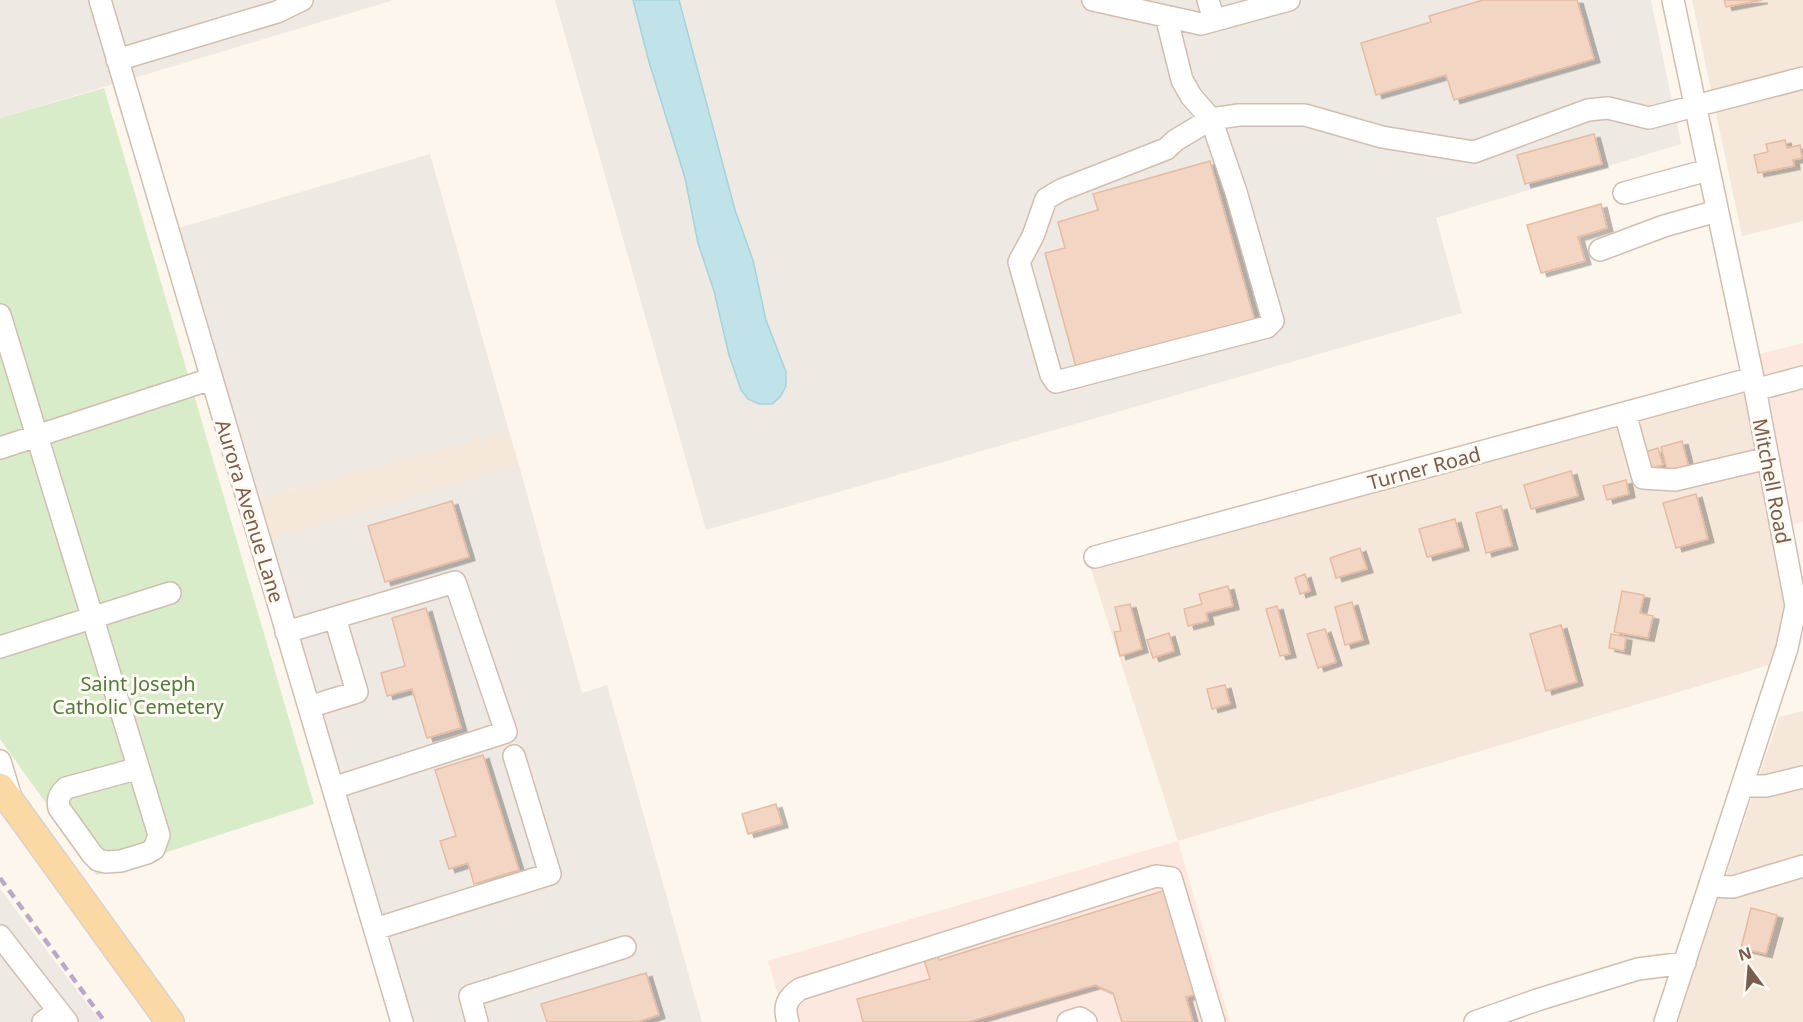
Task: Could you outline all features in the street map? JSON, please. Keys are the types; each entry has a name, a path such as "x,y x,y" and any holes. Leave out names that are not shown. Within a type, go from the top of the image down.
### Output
{"main road":[{"path":"7,796 171,1022"}],"street":[{"name":"Aurora Avenue Lane","path":"100,0 402,1022"},
{"path":"117,60 277,12 302,0"},
{"path":"1093,0 1201,24 1289,0"},
{"path":"1208,0 1214,20"},
{"name":"Mitchell Road","path":"1665,1022 1787,648 1796,606 1754,384 1673,0"},
{"path":"1166,16 1182,80 1191,96 1211,119 1236,192 1273,321 1267,327 1056,382 1045,355 1019,262 1033,236 1046,199 1060,190 1166,149 1176,140 1211,119 1239,115 1305,115 1382,137 1474,152 1588,110 1608,108 1649,118 1803,78"},
{"path":"1624,193 1708,170"},
{"path":"1600,250 1665,226 1717,211"},
{"path":"0,315 159,835 154,849 147,853 121,861 98,860 59,808 59,796 66,788 132,770 136,765"},
{"name":"Turner Road","path":"1095,557 1625,413 1754,384 1803,377"},
{"path":"0,448 211,380"},
{"path":"1625,413 1643,478 1675,480 1768,458"},
{"path":"286,632 455,582 506,732 333,788"},
{"path":"0,647 170,593"},
{"path":"309,707 357,693 335,618"},
{"path":"375,929 550,874 514,756"},
{"path":"0,761 7,796"},
{"path":"1742,786 1766,786 1803,777"},
{"path":"1710,886 1733,887 1803,866"},
{"path":"788,1022 786,1002 800,989 1156,876 1171,878 1214,1022"},
{"path":"0,936 56,1018"},
{"path":"477,1022 470,996 625,947"},
{"path":"1475,1022 1638,969 1685,963"},
{"path":"1068,1022 1080,1018 1086,1022"}],"shaded area":[{"path":"0,0 391,0 391,1 0,118"},
{"path":"555,0 1651,0 1681,144 1436,218 1462,313 706,530"},
{"path":"1692,0 1803,0 1803,221 1742,236"},
{"path":"430,154 509,431 256,499 175,229"},
{"path":"1803,343 1803,522 1790,525 1756,355"},
{"path":"1745,384 1788,607 1776,663 1178,841 1090,566"},
{"path":"509,431 519,465 269,540 256,499"},
{"path":"519,465 582,693 607,685 702,1022 413,1022 269,540"},
{"path":"1803,711 1803,1022 1677,1022 1779,717"},
{"path":"1178,841 1230,1022 786,1022 768,961"},
{"path":"0,889 101,1022 0,1022"}],"green space":[{"name":"Saint Joseph Catholic Cemetery","path":"104,88 314,804 97,875 0,739 0,118"}],"water":[{"path":"633,0 679,0 735,210 753,260 766,320 786,372 786,386 780,397 772,404 759,404 748,399 741,390 729,355 714,291 698,243 685,178 649,62"}],"building":[{"path":"1483,0 1577,0 1594,59 1454,100 1446,75 1376,95 1361,43 1431,22 1429,16"},
{"path":"1724,0 1762,0 1726,7"},
{"path":"1594,134 1602,164 1525,184 1517,155"},
{"path":"1785,140 1787,148 1800,145 1802,158 1793,160 1794,166 1758,173 1754,155 1768,152 1766,144"},
{"path":"1210,161 1255,321 1077,371 1045,253 1065,248 1058,222 1098,210 1093,194"},
{"path":"1601,204 1607,228 1578,237 1585,261 1541,273 1527,225"},
{"path":"1682,441 1690,472 1669,477 1661,447"},
{"path":"1658,448 1663,465 1647,469 1642,453"},
{"path":"1571,471 1578,496 1531,509 1524,485"},
{"path":"1626,480 1629,494 1607,500 1603,486"},
{"path":"1696,494 1708,539 1676,548 1663,503"},
{"path":"452,501 469,557 385,582 368,526"},
{"path":"1501,506 1512,546 1486,553 1476,513"},
{"path":"1455,519 1463,547 1427,557 1419,529"},
{"path":"1360,548 1367,569 1336,578 1330,558"},
{"path":"1305,574 1310,591 1300,594 1295,578"},
{"path":"1228,586 1233,606 1206,613 1208,621 1188,626 1184,609 1202,604 1199,594"},
{"path":"1622,591 1644,595 1640,613 1653,616 1648,638 1614,632"},
{"path":"1352,602 1363,640 1345,645 1335,607"},
{"path":"1130,604 1142,649 1120,656 1114,632 1121,631 1115,607"},
{"path":"1277,606 1290,654 1280,656 1266,609"},
{"path":"426,608 461,728 427,738 412,689 387,696 381,673 405,666 392,618"},
{"path":"1561,625 1577,682 1546,691 1530,634"},
{"path":"1325,629 1336,662 1318,668 1307,634"},
{"path":"1169,633 1174,651 1153,658 1147,640"},
{"path":"1611,634 1626,637 1624,651 1609,648"},
{"path":"1225,685 1230,704 1212,709 1207,689"},
{"path":"483,755 519,870 474,884 468,863 449,869 440,841 456,836 435,770"},
{"path":"776,804 782,824 748,834 742,814"},
{"path":"1166,890 1201,993 1186,997 1193,1022 1122,1022 1113,993 1095,985 968,1022 863,1022 857,999 930,979 924,960 938,956 939,960"},
{"path":"1751,908 1777,915 1766,954 1741,948"},
{"path":"646,973 659,1015 638,1022 547,1022 541,1004"}],"railway":[{"path":"0,878 105,1022"}]}
